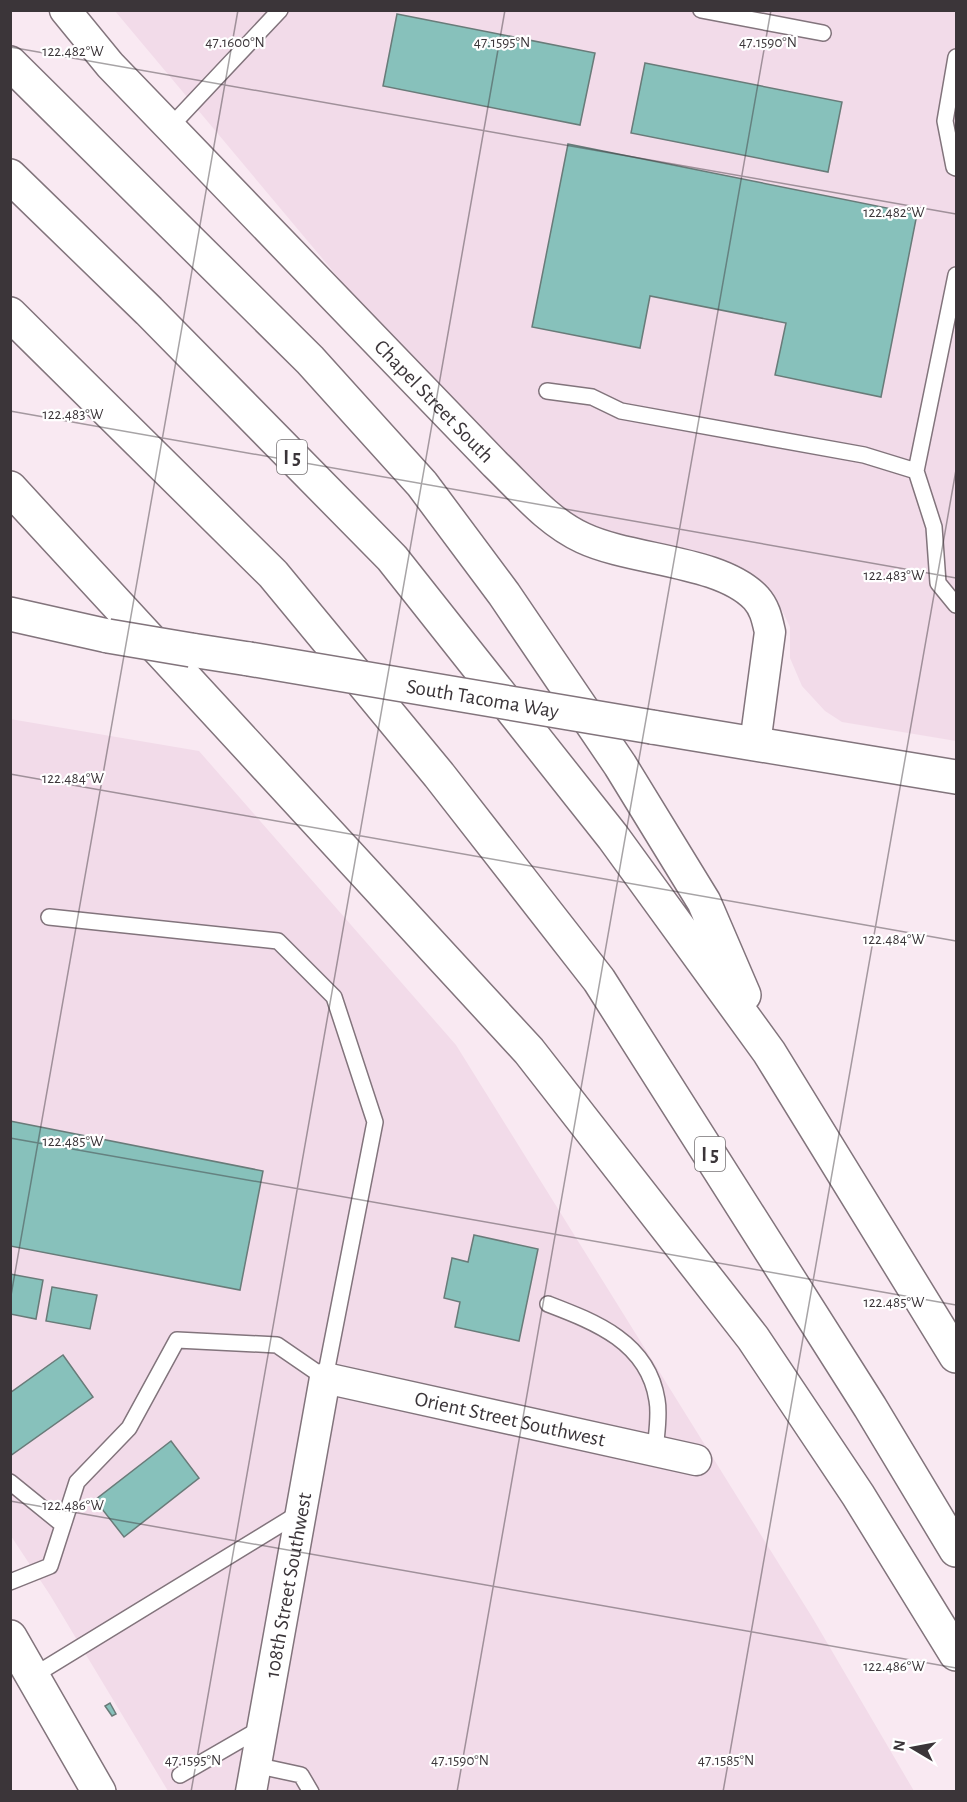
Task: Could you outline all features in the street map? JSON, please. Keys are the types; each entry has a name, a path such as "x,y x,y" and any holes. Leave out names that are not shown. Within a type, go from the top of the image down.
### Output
{"main road":[{"path":"10,63 347,398 455,527 620,765 704,902 769,1052"},
{"name":"I 5","path":"10,176 158,320 392,558 613,837 769,1052 957,1356"},
{"name":"I 5","path":"10,314 273,574 439,775 592,971 870,1407 957,1550"},
{"path":"10,488 529,1051 753,1338 816,1430 957,1654"},
{"name":"South Tacoma Way","path":"10,614 108,636 957,777"},
{"path":"10,1637 99,1791"}],"street":[{"name":"Chapel Street South","path":"65,10 110,65 495,465 556,523 605,547 713,574 731,581 756,598 767,617 770,632 755,744"},
{"name":"Orient Street Southwest","path":"325,1378 696,1460"},
{"name":"108th Street Southwest","path":"253,1778 325,1378"}],"lane":[{"path":"170,127 280,10"},
{"path":"701,10 823,33"},
{"path":"957,57 945,121 954,167 957,168"},
{"path":"957,275 916,471 934,527 938,583 957,605"},
{"path":"547,392 592,397 621,411 864,455 916,471"},
{"path":"10,1582 50,1566 77,1482 129,1428 177,1340 277,1345 325,1378 375,1122 334,997 278,941 50,917"},
{"path":"548,1304 596,1322 625,1341 647,1371 658,1400 655,1452"},
{"path":"10,1482 63,1525"},
{"path":"33,1676 301,1512"},
{"path":"180,1775 263,1727"},
{"path":"253,1778 301,1775 311,1791"}],"shaded area":[{"path":"115,11 956,11 956,741 842,722 825,711 802,686 790,658 790,627 777,600 766,589 586,530 492,461"},
{"path":"10,719 199,751 456,1045 812,1617 914,1791 168,1791 50,1595 11,1536"}],"building":[{"path":"397,14 595,53 580,125 383,86"},
{"path":"645,63 842,102 828,172 631,133"},
{"path":"568,144 917,214 881,397 775,375 786,323 650,296 640,348 532,327"},
{"path":"10,1121 263,1171 240,1290 10,1246"},
{"path":"474,1235 538,1249 519,1341 455,1327 460,1302 444,1298 452,1258 468,1262"},
{"path":"10,1274 43,1280 36,1319 10,1314"},
{"path":"52,1287 97,1295 90,1329 46,1321"},
{"path":"63,1355 93,1397 10,1456 10,1393"},
{"path":"171,1441 199,1478 124,1537 95,1500"},
{"path":"110,1703 116,1714 112,1716 105,1706"}]}
